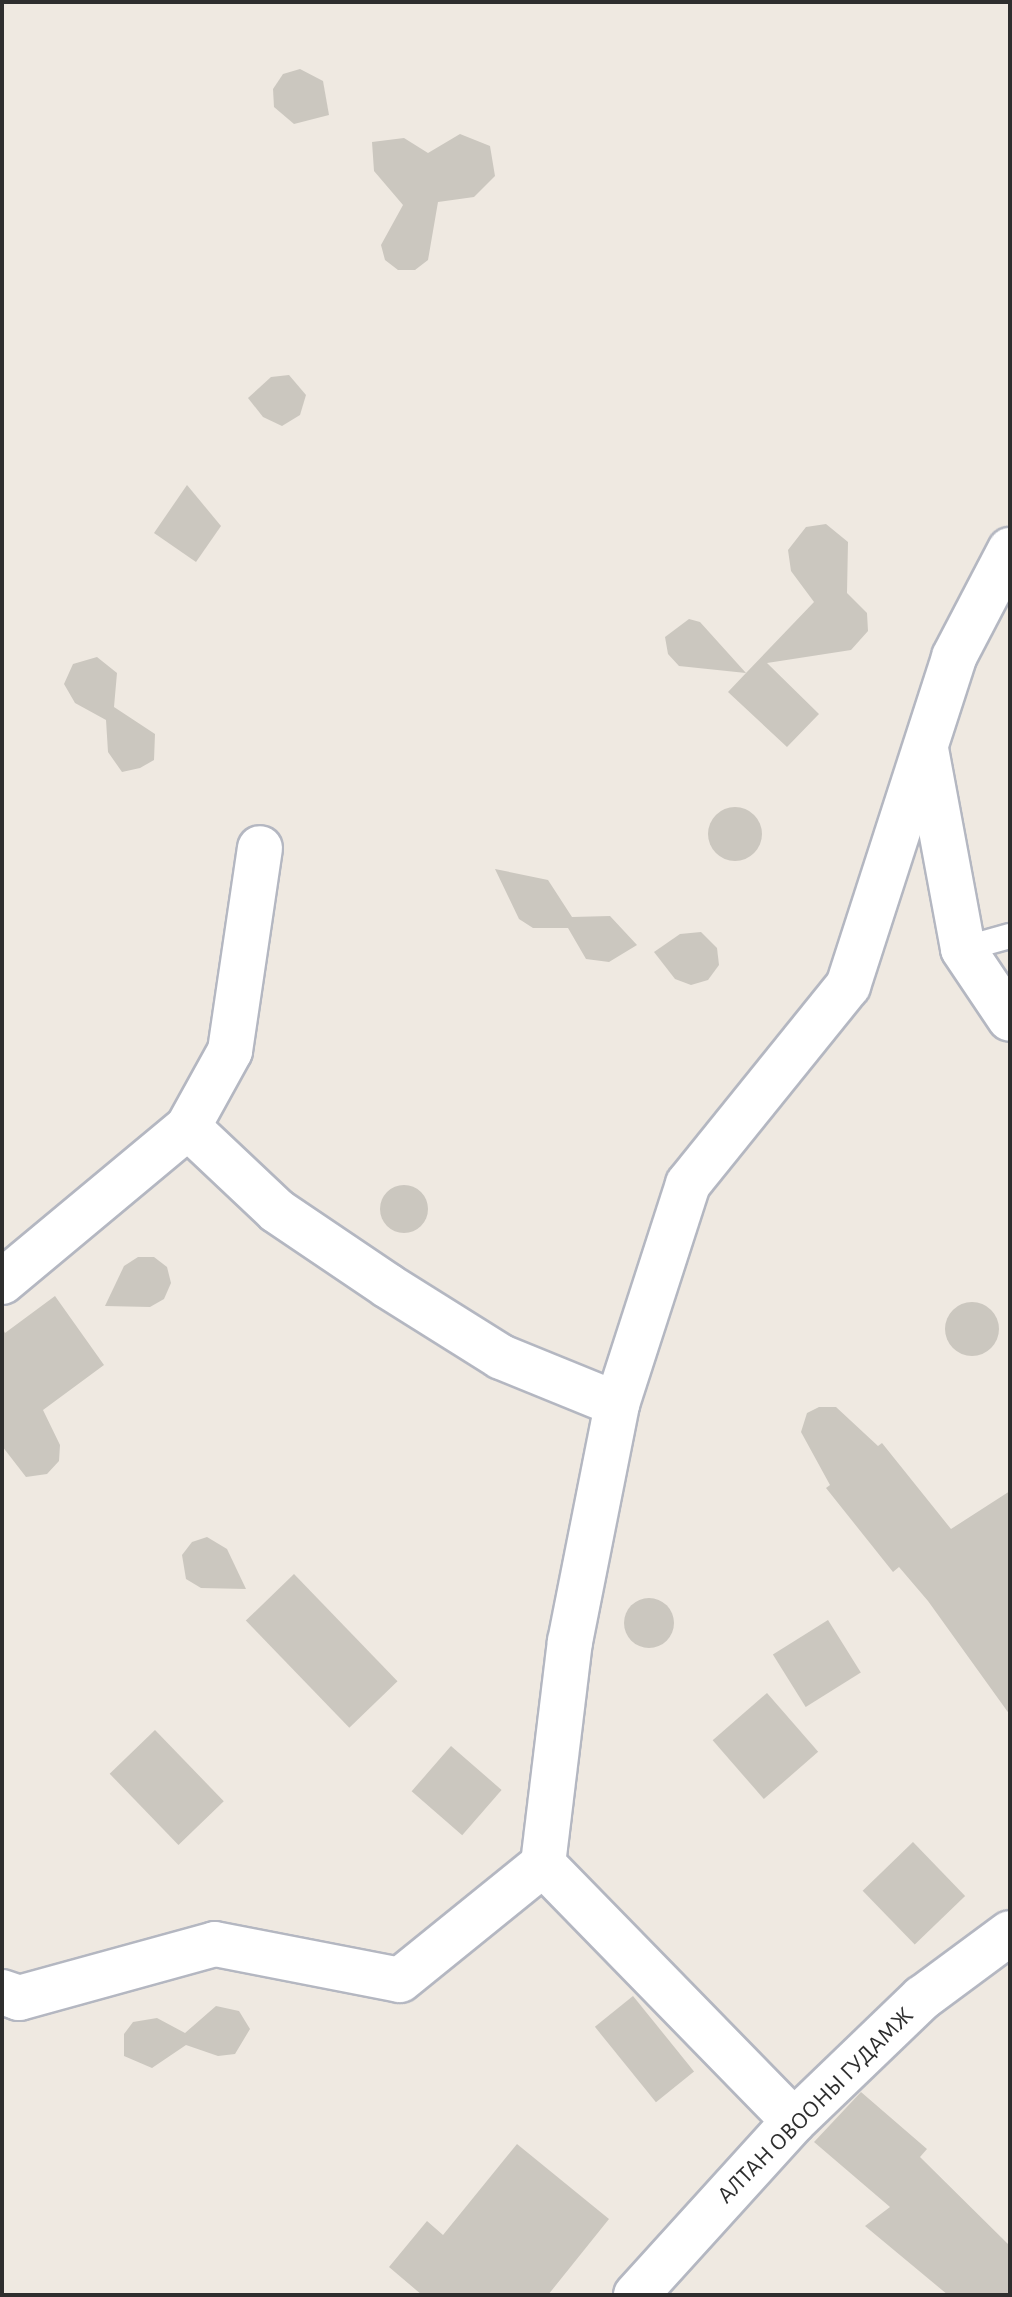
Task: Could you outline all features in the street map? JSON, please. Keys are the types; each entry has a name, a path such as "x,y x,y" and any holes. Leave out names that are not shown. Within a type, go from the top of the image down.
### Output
{"street":[{"path":"2,1992 19,1998 215,1944 400,1980 543,1864 570,1642 617,1404 688,1184 848,986 954,657 1010,550"},
{"path":"925,743 963,949 1010,1019"},
{"path":"2,1282 188,1127 230,1051 260,848"},
{"path":"188,1127 277,1211 388,1286 501,1357 617,1404"},
{"path":"543,1864 794,2121"},
{"name":"АЛТАН ОВООНЫ ГУДАМЖ","path":"636,2295 794,2121 922,1998 1010,1933"}],"lane":[{"path":"963,949 1010,936"}],"building":[{"path":"300,69 323,81 329,115 294,124 274,107 273,89 283,74"},
{"path":"460,134 490,146 495,176 474,197 438,202 428,260 415,270 398,270 385,260 381,245 403,205 374,171 372,142 404,138 428,153"},
{"path":"289,375 306,395 300,415 282,426 263,417 248,398 271,377"},
{"path":"187,485 221,526 196,562 154,533"},
{"path":"826,524 848,542 847,593 867,613 868,631 851,650 767,663 819,714 787,747 728,692 814,602 791,571 788,550 806,527"},
{"path":"689,619 700,622 746,673 679,666 668,654 665,637"},
{"path":"97,657 117,673 114,707 155,734 154,760 140,768 122,772 108,752 106,720 75,703 64,684 73,664"},
{"path":"735,807 754,815 762,834 754,853 735,861 716,853 708,834 716,815"},
{"path":"495,869 548,880 572,917 610,916 637,945 609,962 586,959 568,928 533,928 519,919"},
{"path":"701,932 717,948 719,965 708,980 691,985 675,979 654,952 680,934"},
{"path":"404,1185 421,1192 428,1209 421,1226 404,1233 387,1226 380,1209 387,1192"},
{"path":"138,1257 154,1257 167,1267 171,1283 164,1299 150,1307 105,1306 124,1266"},
{"path":"55,1296 104,1365 43,1410 60,1445 59,1461 47,1474 26,1477 2,1446 2,1327 5,1333"},
{"path":"972,1302 991,1310 999,1329 991,1348 972,1356 953,1348 945,1329 953,1310"},
{"path":"819,1407 836,1407 878,1446 882,1443 951,1529 1010,1491 1010,1715 928,1601 899,1567 893,1572 826,1488 830,1485 801,1432 807,1413"},
{"path":"207,1537 227,1549 246,1589 201,1588 186,1579 182,1555 192,1542"},
{"path":"294,1574 398,1681 349,1728 246,1621"},
{"path":"649,1598 667,1605 674,1623 667,1641 649,1648 631,1641 624,1623 631,1605"},
{"path":"828,1620 861,1673 806,1707 773,1654"},
{"path":"767,1693 818,1752 764,1799 713,1740"},
{"path":"155,1730 224,1801 178,1845 110,1774"},
{"path":"451,1746 502,1790 462,1835 412,1791"},
{"path":"913,1842 965,1896 915,1945 863,1891"},
{"path":"633,1996 694,2071 656,2102 595,2027"},
{"path":"216,2006 239,2011 250,2029 235,2054 218,2056 186,2045 152,2068 124,2056 124,2034 133,2022 157,2018 185,2033"},
{"path":"861,2092 927,2149 920,2157 1010,2246 1010,2295 948,2295 865,2226 890,2207 814,2142"},
{"path":"517,2144 609,2219 548,2295 422,2295 389,2267 427,2221 443,2235"}]}
